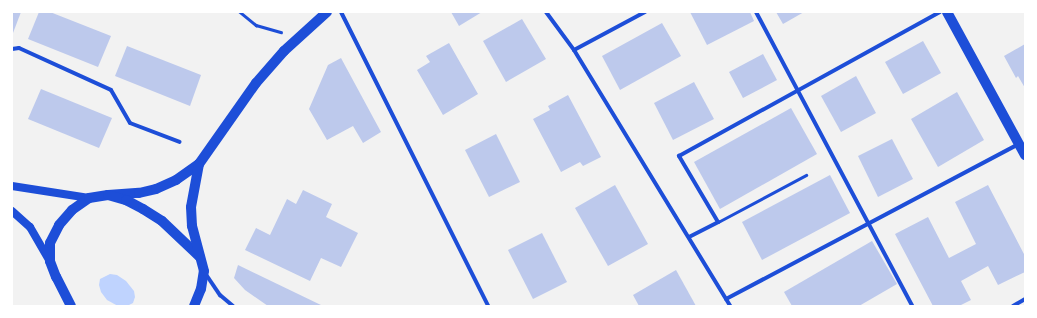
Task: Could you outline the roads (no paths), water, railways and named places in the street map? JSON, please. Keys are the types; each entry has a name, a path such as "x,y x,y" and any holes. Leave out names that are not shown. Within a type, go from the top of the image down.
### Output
{"main road":[{"path":"12,186 89,198 139,193 156,189 176,180 199,164 256,83 304,32 328,12"},
{"path":"947,12 1025,155"},
{"path":"194,306 200,290 204,271 192,226 191,207 199,164"},
{"path":"108,195 126,200 162,221 200,257"},
{"path":"50,261 50,243 59,225 72,210 89,198"},
{"path":"12,211 30,228 50,261 56,277 70,302 76,306"}],"street":[{"path":"341,12 488,306"},
{"path":"546,12 574,50 730,306"},
{"path":"574,50 645,12"},
{"path":"756,12 912,306"},
{"path":"689,237 718,222 679,156 940,12"},
{"path":"12,50 19,48 111,90 130,124 180,142"},
{"path":"726,299 1019,144"},
{"path":"204,271 220,296 233,306"},
{"path":"1013,306 1025,299"}],"lane":[{"path":"718,222 806,175"}],"water":[{"path":"110,274 117,275 126,281 134,291 135,297 133,303 127,306 118,306 107,300 101,292 99,285 100,279"}]}
